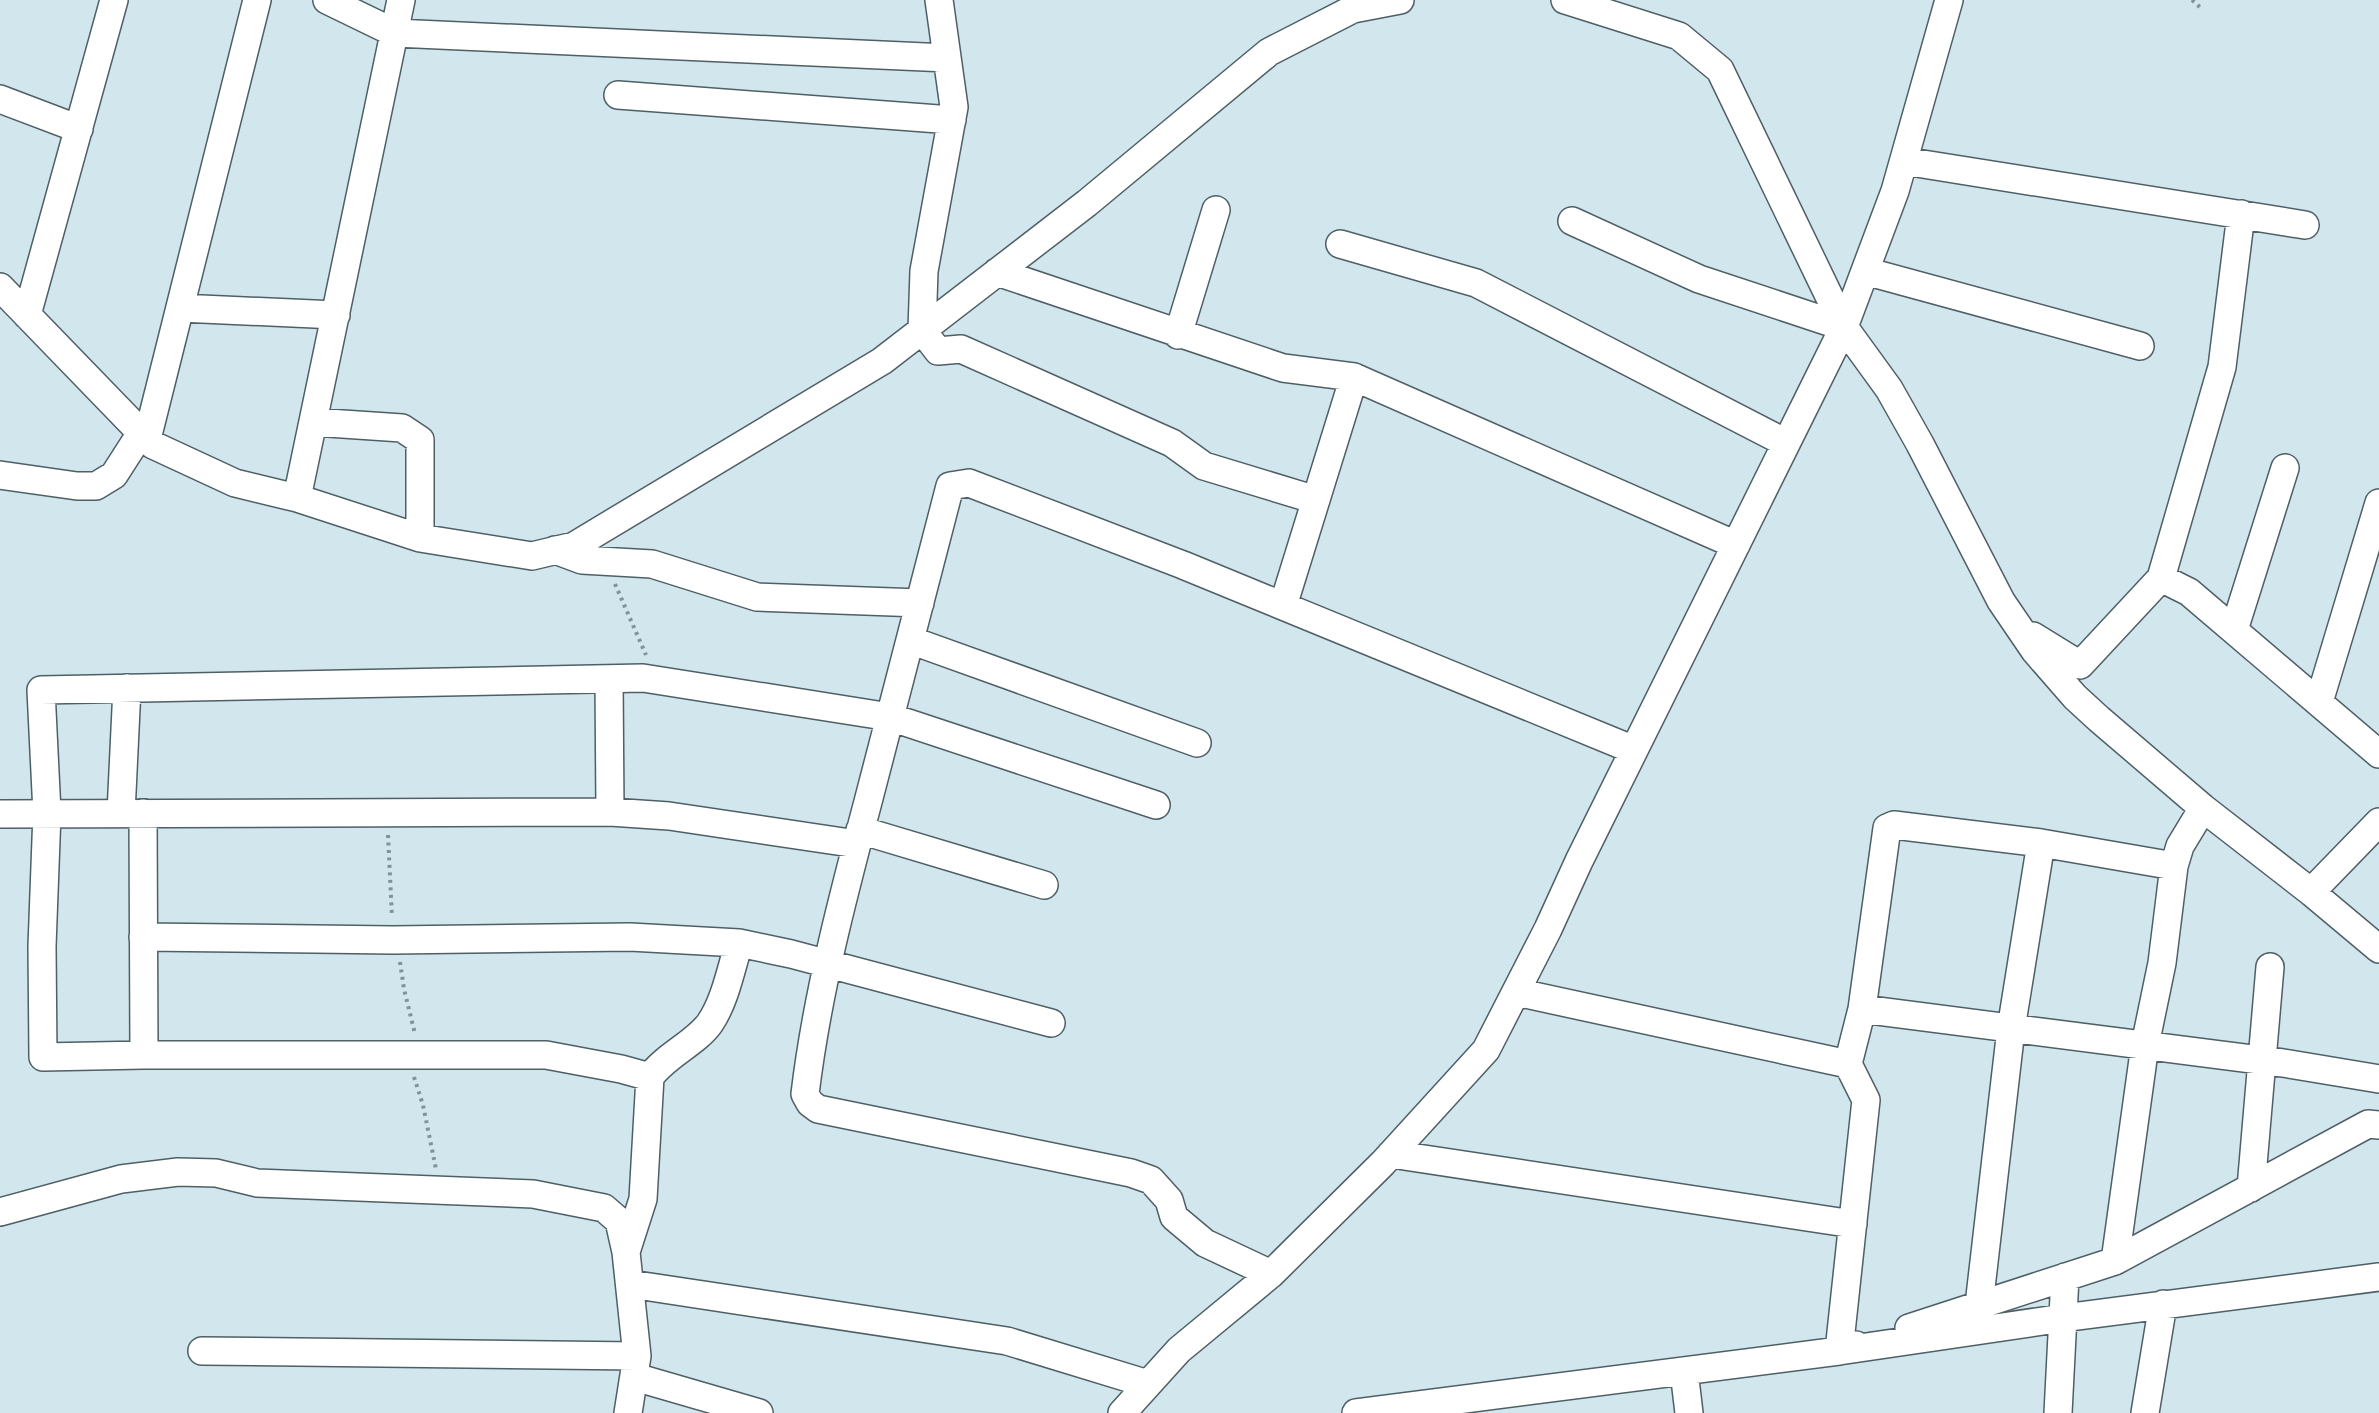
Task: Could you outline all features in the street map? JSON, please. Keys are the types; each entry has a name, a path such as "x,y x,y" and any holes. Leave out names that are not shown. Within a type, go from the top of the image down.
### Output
{"street":[{"path":"27,315 114,0"},
{"path":"0,475 77,486 96,486 114,475 144,436 180,308 257,0"},
{"path":"327,0 395,33 947,58"},
{"path":"297,498 401,0"},
{"path":"930,341 924,271 954,107 939,0"},
{"path":"3,300 27,315 153,445 176,457 235,483 297,498 420,538 532,556 574,546 882,361 930,341 998,272 1087,203 1269,52 1353,9 1400,0"},
{"path":"1565,0 1679,36 1720,70 1844,327 1894,398 2001,601 2035,651 2074,697 2203,808 2312,892 2379,949"},
{"path":"1122,1413 1179,1350 1271,1274 1391,1154 1486,1050 1844,327 1895,191 1949,0"},
{"path":"618,95 952,120"},
{"path":"0,99 79,129"},
{"path":"1904,161 2305,225"},
{"path":"1178,335 1216,210"},
{"path":"2019,627 2080,665 2161,578 2222,367 2241,214"},
{"path":"1572,221 1699,279 1844,327"},
{"path":"1340,244 1476,283 1786,443"},
{"path":"1865,271 2140,346"},
{"path":"998,272 1178,335 1282,368 1354,377 1736,545"},
{"path":"180,308 336,315"},
{"path":"930,341 961,349 1172,443 1204,466 1316,500"},
{"path":"1283,606 1354,377"},
{"path":"313,422 402,428 420,441 420,538"},
{"path":"2234,630 2285,468"},
{"path":"1271,1274 1205,1243 1174,1217 1169,1200 1151,1180 1131,1173 818,1108 810,1103 805,1094 813,1033 828,964 950,486 969,483 1183,565 1634,750"},
{"path":"2319,702 2379,503"},
{"path":"555,550 582,560 652,564 756,597 920,603"},
{"path":"2161,578 2189,592 2379,754"},
{"path":"910,639 1197,743"},
{"path":"650,1077 610,1066 546,1055 43,1057 42,946 47,813 41,690 643,678 890,717 1156,805"},
{"path":"609,679 610,812"},
{"path":"127,688 132,813 143,937 144,1055"},
{"path":"2115,1261 2145,1045 2162,963 2174,866 2180,846 2203,808"},
{"path":"0,814 610,812 669,816 859,837 1044,885"},
{"path":"2312,892 2379,822"},
{"path":"1839,1350 1866,1100 1848,1064 1862,1009 1888,827 1894,825 2041,843 2174,866"},
{"path":"1979,1305 2012,1029 2041,843"},
{"path":"143,937 393,940 630,937 739,943 1051,1023"},
{"path":"626,1252 643,1199 650,1077 658,1066 709,1025 718,1008 739,943"},
{"path":"2251,1188 2270,967"},
{"path":"1516,992 1848,1064"},
{"path":"1862,1009 2261,1060 2379,1079"},
{"path":"1839,1350 2115,1261 2368,1124 2379,1125"},
{"path":"1391,1154 1853,1224"},
{"path":"0,1212 121,1179 178,1172 216,1173 257,1183 534,1194 604,1208 619,1221 630,1284 636,1366 628,1413"},
{"path":"2058,1413 2065,1277"},
{"path":"1356,1413 2379,1277"},
{"path":"630,1284 1006,1341 1148,1384"},
{"path":"2145,1413 2163,1304"},
{"path":"202,1351 636,1366 707,1405 759,1413"},
{"path":"1684,1371 1689,1413"}],"path":[{"path":"2192,0 2203,10"},
{"path":"605,561 657,680"},
{"path":"387,812 393,940 398,948 404,989 415,1030 414,1082 423,1105 441,1190"}]}
